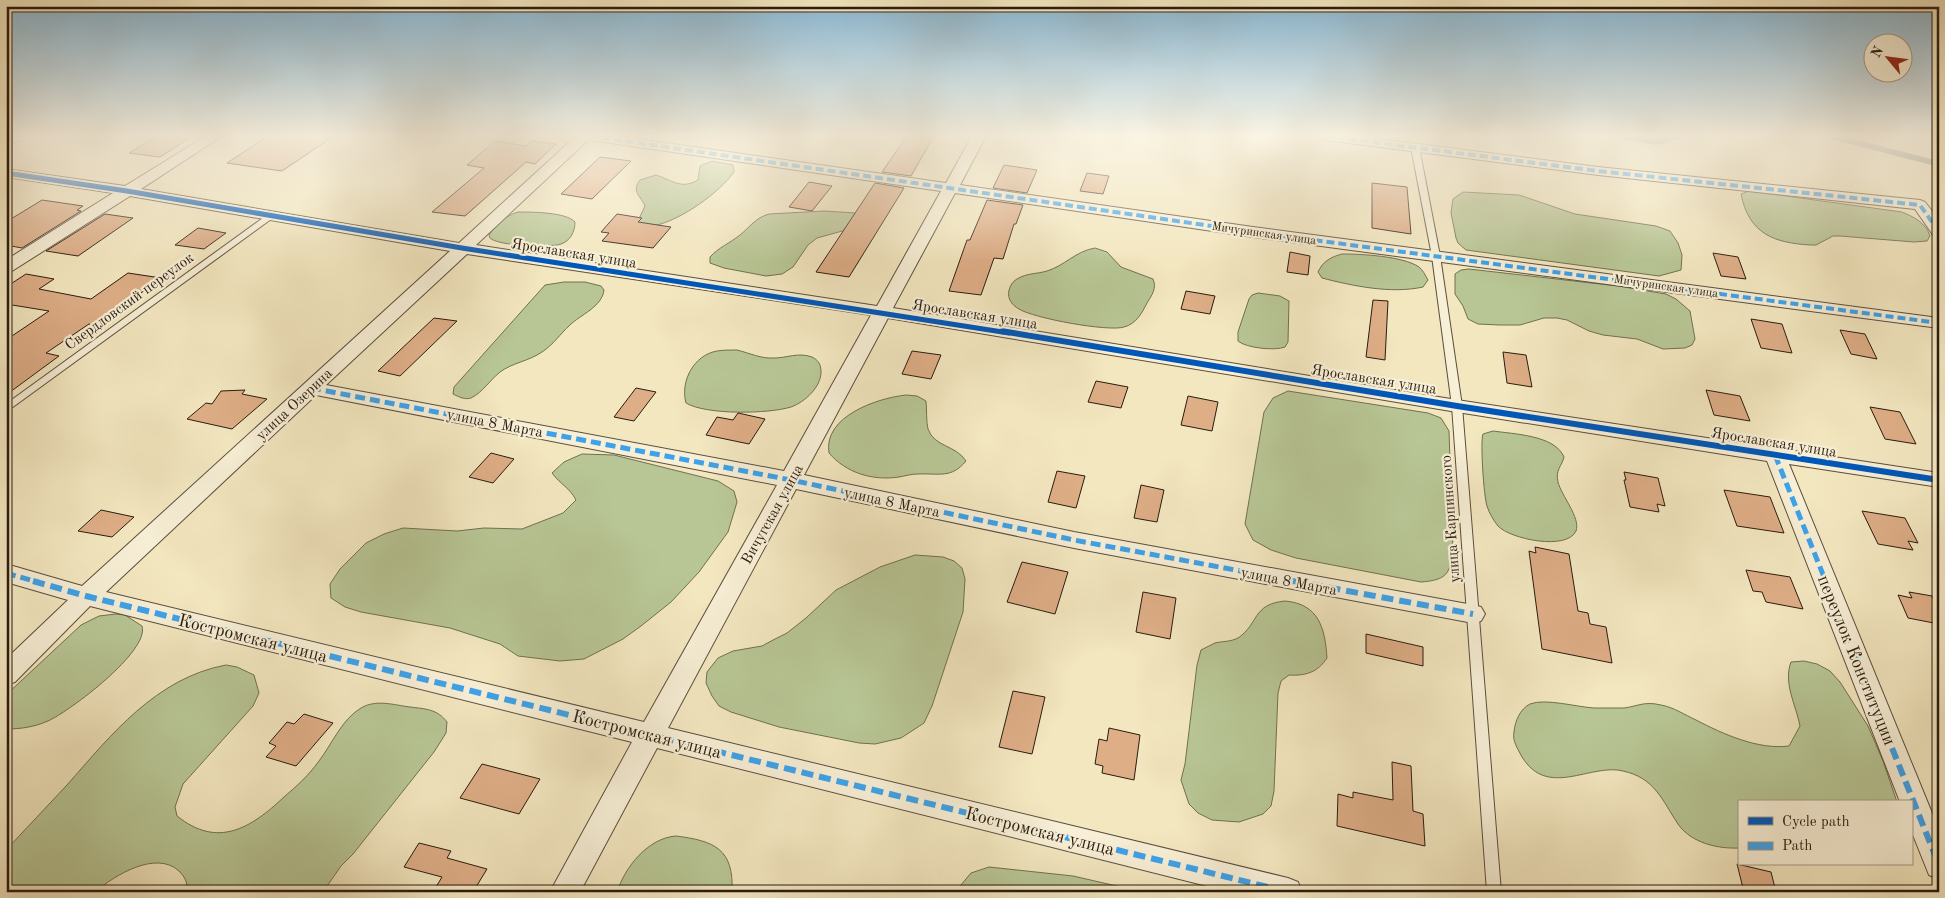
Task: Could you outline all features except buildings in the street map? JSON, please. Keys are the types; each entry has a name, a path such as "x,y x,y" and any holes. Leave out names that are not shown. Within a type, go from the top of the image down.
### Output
{"street":[{"name":"Ярославская улица","path":"39,178 462,248 883,312 1457,406 1939,480"},
{"path":"6,267 148,178"},
{"name":"улица Озерина","path":"6,675 86,596 538,178"},
{"name":"Мичуринская улица","path":"880,178 1436,256 1939,323"},
{"name":"Вичугская улица","path":"564,892 648,735 791,480 956,178"},
{"path":"1663,178 1920,205 1939,232"},
{"name":"улица 8 Марта","path":"311,388 791,480 1074,540 1473,614"},
{"name":"переулок Конституции","path":"1775,455 1939,866"},
{"name":"Костромская улица","path":"6,573 86,596 1288,892"}],"lane":[{"name":"улица Карпинского","path":"1422,178 1436,256 1457,406 1494,892"},
{"name":"Свердловский переулок","path":"6,409 270,217"}],"green space":[{"path":"664,178 677,183 687,184 698,180 698,178 729,178 699,204 667,222 657,225 637,223 645,206 636,188 640,180"},
{"path":"1749,191 1902,212 1923,224 1930,236 1927,241 1914,242 1833,236 1816,245 1786,242 1765,234 1750,219 1741,194"},
{"path":"1463,192 1519,195 1575,214 1656,226 1670,231 1678,243 1682,255 1681,270 1659,276 1466,250 1458,243 1451,213 1453,199"},
{"path":"824,211 856,213 846,230 817,238 808,245 793,267 782,274 766,276 724,268 710,263 710,257 713,254 740,235 756,220 764,216 769,214"},
{"path":"518,212 548,213 564,216 575,222 574,229 567,241 555,245 536,246 503,243 490,238 489,235 498,224 505,218"},
{"path":"1095,248 1107,252 1121,267 1153,279 1154,288 1152,294 1141,314 1128,326 1103,328 1071,323 1027,313 1012,304 1009,290 1016,280 1024,276 1053,269 1082,252"},
{"path":"1342,254 1370,255 1403,260 1419,267 1428,280 1423,287 1398,290 1359,286 1322,278 1318,272 1322,265 1331,258"},
{"path":"1469,269 1618,286 1666,294 1676,299 1690,311 1695,339 1692,345 1685,348 1663,349 1637,339 1603,335 1589,331 1567,320 1557,318 1544,318 1520,325 1478,324 1468,319 1463,306 1455,294 1455,274 1461,270"},
{"path":"564,282 585,282 601,286 604,290 595,306 570,325 542,352 505,369 496,375 479,393 469,399 453,394 454,387 545,285"},
{"path":"1258,293 1280,296 1289,301 1288,342 1285,347 1275,349 1261,348 1238,341 1238,332 1249,299 1252,295"},
{"path":"737,350 769,358 797,355 812,357 820,367 820,378 815,388 802,402 781,409 737,412 708,410 686,403 685,386 687,378 696,363 709,353"},
{"path":"1288,391 1428,413 1441,418 1449,431 1453,550 1446,574 1437,580 1421,582 1296,558 1271,550 1253,540 1245,524 1264,412 1273,398"},
{"path":"906,395 917,396 926,401 927,426 931,435 940,443 962,456 966,461 960,467 944,474 915,474 879,478 861,474 843,466 829,453 829,440 843,419 855,411 881,400"},
{"path":"1493,431 1533,437 1552,444 1559,450 1564,457 1557,478 1577,526 1576,531 1571,537 1551,542 1526,539 1504,531 1496,524 1486,501 1482,458 1483,434"},
{"path":"582,454 614,455 718,481 734,491 737,502 728,532 699,572 671,602 623,639 584,659 560,661 518,656 500,644 450,628 361,612 345,607 331,598 330,584 340,569 366,543 384,534 403,528 457,531 484,528 522,529 563,513 576,500 571,492 552,473 564,462"},
{"path":"915,555 943,557 954,561 962,568 965,579 963,612 932,706 924,723 901,738 875,744 859,743 779,727 731,712 719,706 706,683 707,672 718,658 733,651 762,646 787,633 836,590 880,567"},
{"path":"1285,601 1296,603 1313,612 1322,628 1327,658 1316,670 1301,675 1289,675 1281,681 1278,693 1274,791 1271,806 1263,814 1239,822 1212,820 1198,813 1189,804 1181,780 1185,764 1197,665 1201,650 1215,643 1238,638 1250,627 1261,610 1274,603"},
{"path":"125,615 142,626 141,637 134,650 122,664 90,693 59,715 33,726 6,729 6,695 81,625 99,616"},
{"path":"1804,661 1817,664 1830,671 1840,682 1868,726 1883,761 1896,800 1738,800 1738,848 1714,846 1705,844 1683,831 1656,791 1643,779 1634,774 1610,770 1570,777 1544,776 1532,769 1522,757 1515,742 1515,728 1523,709 1536,702 1544,702 1594,708 1624,708 1642,704 1661,705 1670,707 1718,731 1741,740 1765,746 1789,746 1800,726 1789,686 1788,678 1791,662"},
{"path":"226,665 237,667 254,675 259,693 253,706 183,784 175,807 177,816 192,826 206,831 220,833 234,831 259,818 272,808 311,771 348,719 367,705 385,703 431,710 439,714 447,722 446,733 434,752 353,854 341,866 323,892 187,892 186,880 179,871 170,865 159,863 136,867 124,872 95,892 6,892 6,850 118,728 157,695 178,682 201,672"},
{"path":"676,836 701,841 719,850 730,866 732,892 617,892 626,873 639,855 656,842"},
{"path":"989,867 1073,876 1143,892 955,892 971,873"}],"marked path":[{"path":"879,178 1253,232 1939,323"},
{"path":"1663,178 1920,205 1939,232"},
{"path":"311,388 791,480 1074,540 1473,614"},
{"path":"1775,455 1939,865"},
{"path":"6,573 86,596 1288,892"}],"cycle path":[{"path":"39,178 462,248 883,312 1457,406 1939,480"}]}
